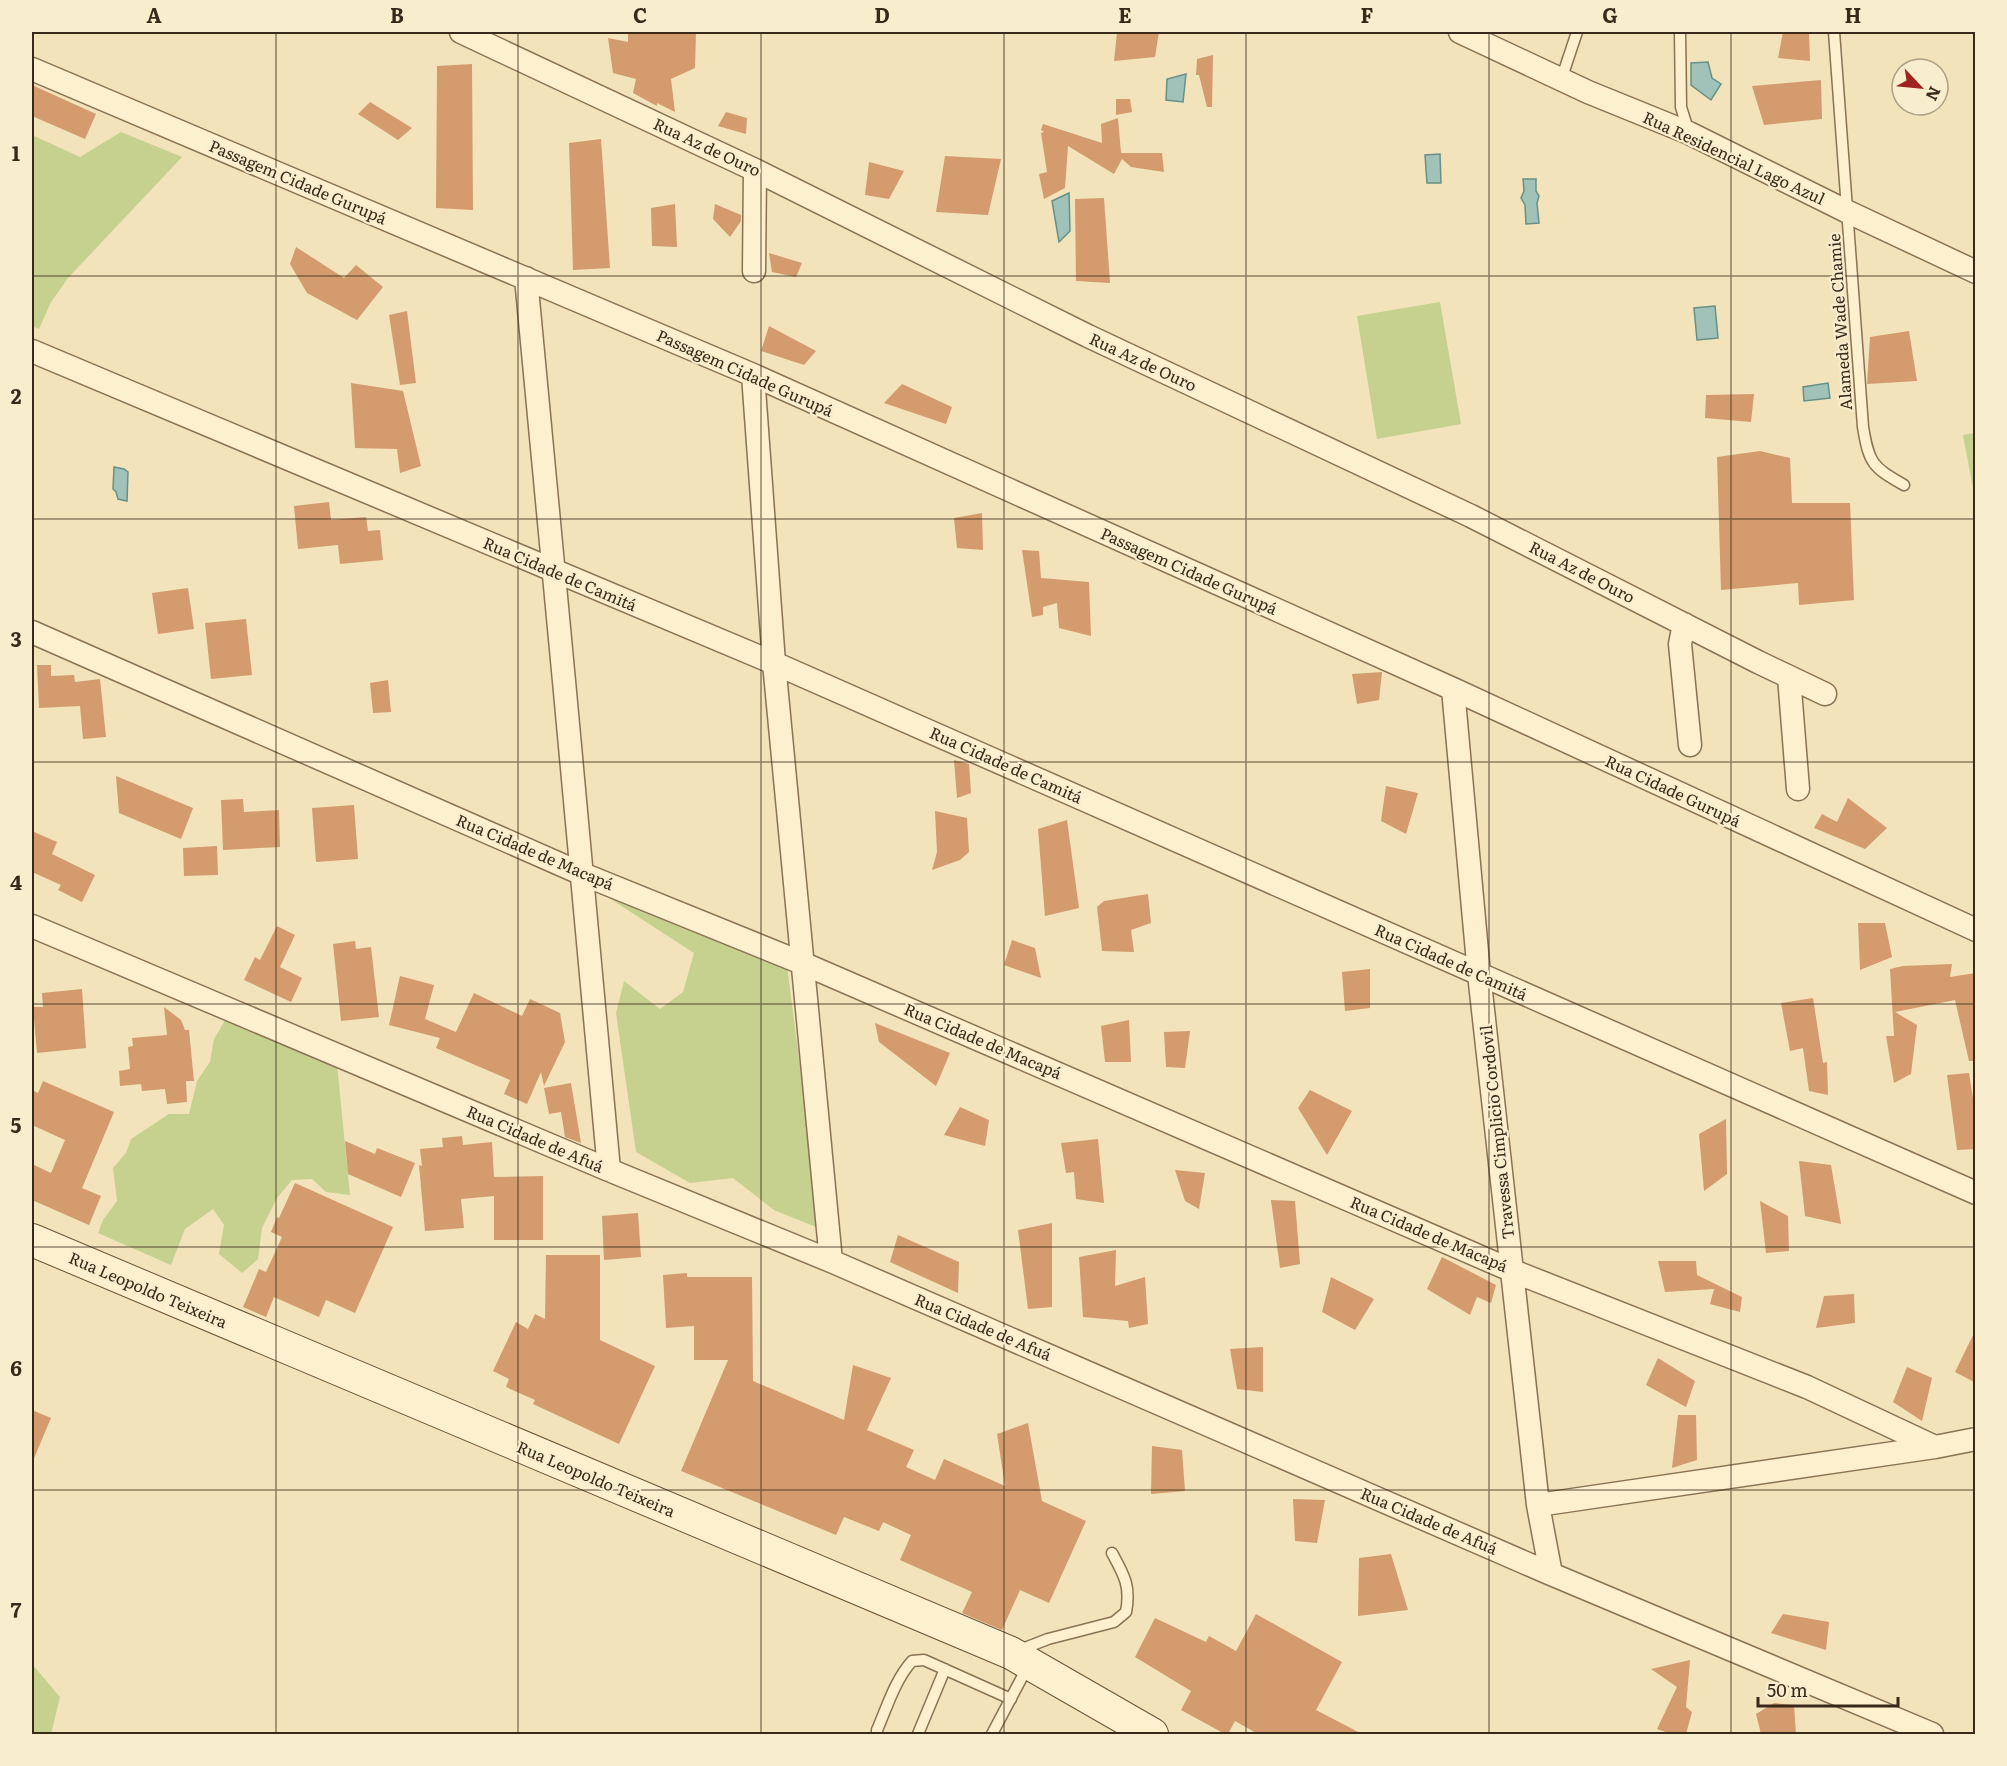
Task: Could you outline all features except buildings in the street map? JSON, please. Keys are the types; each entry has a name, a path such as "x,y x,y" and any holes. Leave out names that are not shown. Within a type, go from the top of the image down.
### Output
{"main road":[{"name":"Rua Leopoldo Teixeira","path":"32,1240 1020,1658 1152,1734"}],"street":[{"name":"Rua Az de Ouro","path":"461,32 755,170 1088,336 1471,516 1825,694"},
{"name":"Rua Residencial Lago Azul","path":"1460,32 1561,80 1689,133 1976,272"},
{"name":"Passagem Cidade Gurupá","path":"32,69 753,375 1453,689"},
{"path":"754,271 755,170"},
{"path":"526,278 556,573 580,873 609,1170"},
{"name":"Rua Cidade de Camitá","path":"32,351 774,663 1976,1193"},
{"path":"753,375 774,663 831,1261"},
{"path":"1684,624 1680,644 1690,746"},
{"name":"Rua Cidade de Macapá","path":"32,632 580,873 802,963 1513,1271 1807,1387 1935,1448"},
{"path":"1789,677 1798,789"},
{"name":"Rua Cidade Gurupá","path":"1453,689 1976,930"},
{"name":"Travessa Cimplicio Cordovil","path":"1453,689 1479,974 1538,1505 1551,1574"},
{"name":"Rua Cidade de Afuá","path":"32,926 609,1170 831,1261 1551,1574 1932,1734"},
{"path":"1538,1505 1935,1448 1976,1439"}],"lane":[{"path":"1561,80 1577,32"},
{"path":"1680,32 1681,107 1689,133"},
{"name":"Alameda Wade Chamie","path":"1834,32 1863,427 1868,455 1880,471 1904,485"},
{"path":"992,1734 1011,1699 1020,1658 1048,1639 1114,1622 1126,1612 1129,1598 1126,1579 1112,1553"},
{"path":"877,1734 891,1697 912,1661 924,1660 1011,1699"},
{"path":"918,1734 945,1669"}],"green space":[{"path":"121,132 182,157 68,278 51,302 39,329 32,326 32,135 80,157"},
{"path":"1440,302 1461,424 1377,439 1357,316"},
{"path":"1975,433 1976,499 1963,435"},
{"path":"606,896 787,966 821,1229 774,1210 733,1178 690,1183 636,1152 616,1013 624,981 660,1009 683,992 694,953"},
{"path":"227,1017 337,1064 350,1195 326,1192 312,1179 292,1180 277,1198 262,1228 258,1259 242,1273 219,1254 224,1225 213,1209 185,1229 171,1265 98,1233 103,1220 117,1201 113,1168 126,1153 131,1139 169,1114 189,1114 197,1081 210,1062 214,1039"},
{"path":"32,1664 60,1697 51,1734 32,1734"}],"water":[{"path":"1708,62 1712,78 1721,84 1711,100 1691,85 1691,63"},
{"path":"1186,74 1183,102 1166,100 1167,79"},
{"path":"1440,154 1441,183 1427,183 1425,155"},
{"path":"1523,179 1536,179 1536,191 1539,196 1537,203 1539,223 1526,224 1525,205 1521,198 1524,191"},
{"path":"1069,193 1070,231 1059,242 1052,201"},
{"path":"1715,306 1718,338 1697,340 1694,308"},
{"path":"1828,383 1830,398 1804,401 1803,387"},
{"path":"114,467 128,472 127,501 118,499 113,489"}]}
